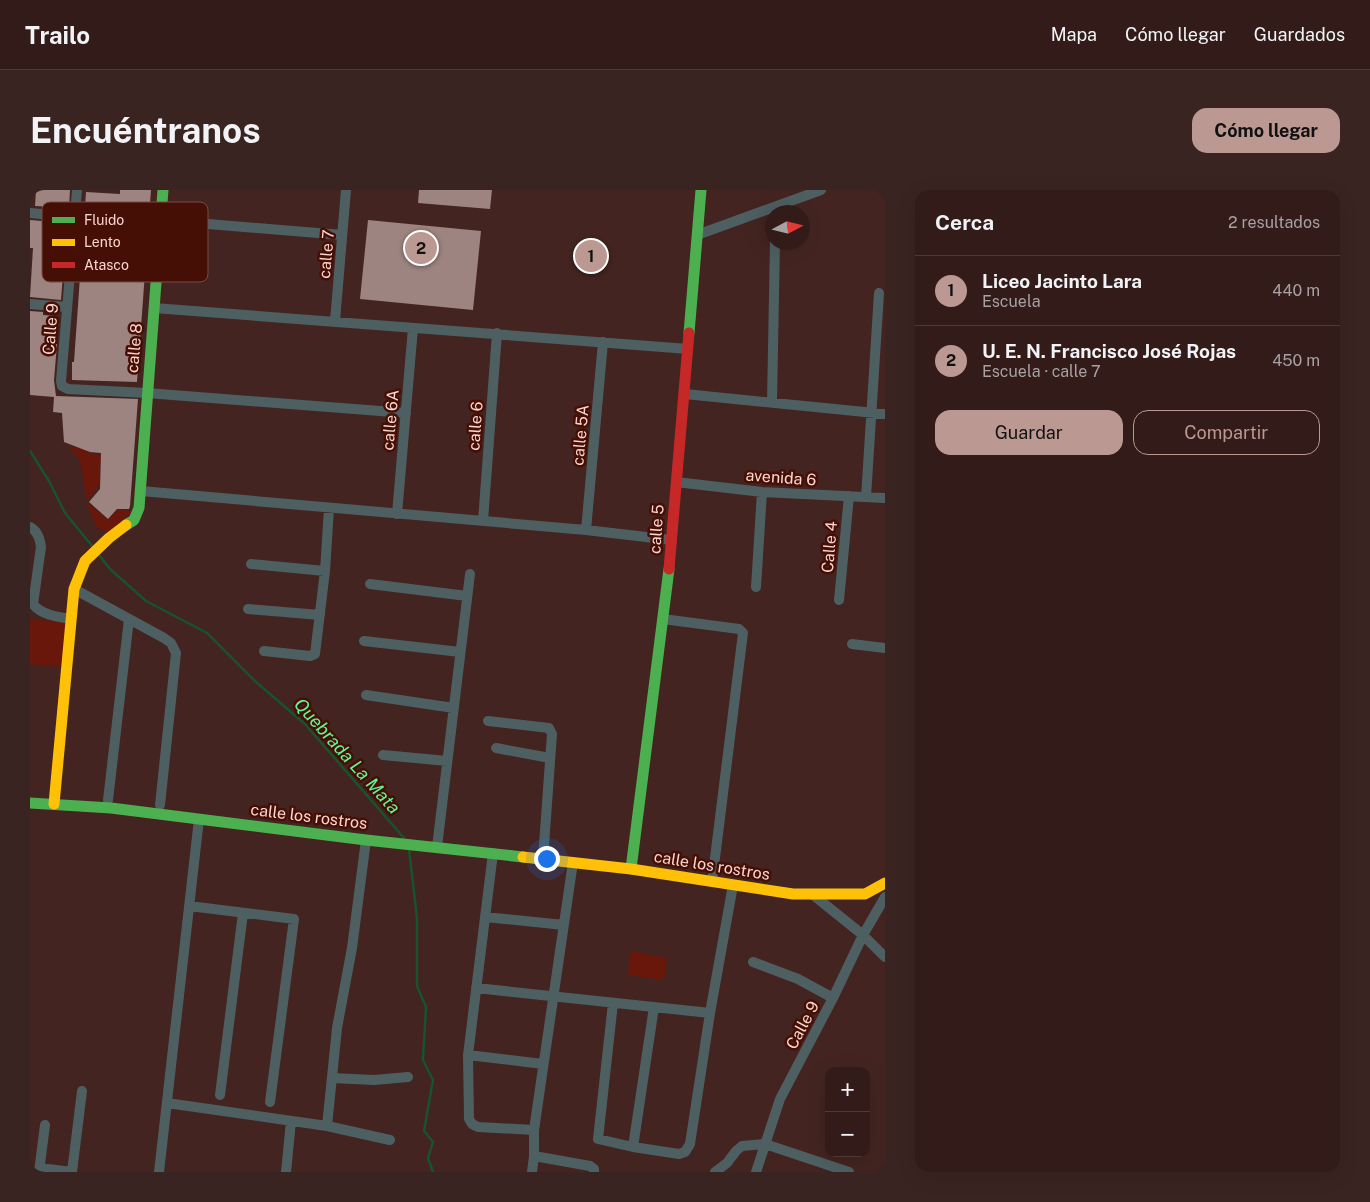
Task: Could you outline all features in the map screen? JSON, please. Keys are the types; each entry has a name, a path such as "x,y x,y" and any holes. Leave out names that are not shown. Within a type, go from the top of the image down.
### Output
{"street":[{"name":"calle 7","path":"335,321 346,190"},
{"name":"calle 5","path":"631,869 672,540 701,190"},
{"path":"786,205 821,190"},
{"path":"697,235 765,213"},
{"path":"208,224 342,235"},
{"path":"772,402 775,250"},
{"name":"Calle 9","path":"69,282 62,386 68,389 147,393"},
{"name":"calle 8","path":"74,589 85,561 109,538 134,520 139,508 156,282"},
{"path":"866,497 879,292"},
{"path":"30,304 67,307"},
{"path":"154,308 688,349"},
{"name":"calle 6A","path":"397,514 412,328"},
{"name":"calle 6","path":"483,522 497,333"},
{"name":"calle 5A","path":"586,530 603,342"},
{"path":"147,393 406,413"},
{"path":"685,394 885,414"},
{"name":"avenida 6","path":"676,482 762,492 885,498"},
{"path":"141,491 586,530 672,540"},
{"path":"756,587 762,492"},
{"name":"Calle 4","path":"839,600 849,496"},
{"path":"264,651 310,656 315,654 325,571 329,508"},
{"path":"30,527 36,531 40,538 41,547 33,604 36,608 46,613 71,618"},
{"path":"251,564 325,571"},
{"path":"437,847 470,574"},
{"path":"370,584 467,596"},
{"path":"54,804 74,589 164,638 171,643 176,653 160,805"},
{"path":"248,609 320,615"},
{"path":"108,800 129,619"},
{"path":"663,619 739,629 743,633 712,882"},
{"path":"364,641 460,652"},
{"path":"852,644 885,648"},
{"path":"366,695 454,708"},
{"path":"488,721 549,728 552,734 543,859"},
{"path":"496,748 550,758"},
{"path":"383,755 447,761"},
{"name":"calle los rostros","path":"30,803 112,808 366,840 573,862 792,894 865,894 872,892 885,883"},
{"path":"159,1172 199,819"},
{"path":"327,1126 337,1028 353,939 366,840"},
{"path":"494,854 468,1055 469,1119 472,1124 478,1127 534,1130"},
{"path":"532,1172 534,1130 573,862"},
{"path":"613,1002 598,1139 679,1154 686,1152 690,1144 710,1013 734,885"},
{"path":"812,894 885,956"},
{"name":"Calle 9","path":"756,1172 780,1099 863,936 885,897"},
{"path":"189,906 294,919 270,1102"},
{"path":"220,1095 244,913"},
{"path":"485,917 564,925"},
{"path":"753,962 798,979 833,998"},
{"path":"476,988 710,1013"},
{"path":"633,1147 654,1007"},
{"path":"468,1055 544,1064"},
{"path":"332,1078 374,1080 408,1077"},
{"path":"45,1125 40,1170 72,1172 82,1091"},
{"path":"167,1103 327,1126 390,1140"},
{"path":"286,1172 291,1121"},
{"path":"715,1172 727,1163 736,1150 742,1146 765,1144 849,1172"},
{"path":"534,1156 590,1166 594,1169 594,1172"}],"shaded area":[{"path":"81,429 89,430 87,454 101,455 99,485 87,501 80,460 67,446 79,449"},
{"path":"88,503 108,520 118,510 133,511 110,532 97,528"},
{"path":"30,619 66,622 62,667 30,664"},
{"path":"631,951 667,958 664,980 628,975"}],"building":[{"path":"36,190 70,190 69,202 42,202 42,206 35,206"},
{"path":"120,190 151,190 150,202 85,202 86,192 120,194"},
{"path":"419,190 492,190 490,209 418,203"},
{"path":"30,220 42,221 42,282 62,282 61,300 30,297 33,248 30,248"},
{"path":"368,220 481,231 473,310 360,299"},
{"path":"80,282 144,282 137,382 72,380 72,362 74,362"},
{"path":"30,311 56,316 53,344 57,344 54,380 56,396 138,399 130,506 129,509 117,509 108,519 89,502 100,489 101,453 90,452 64,442 62,413 53,412 54,397 30,395"}],"waterway":[{"name":"Quebrada La Mata","path":"30,451 49,481 65,513 93,547"},
{"name":"Quebrada La Mata","path":"99,555 110,569 146,601 207,633 256,682 305,724 404,838"},
{"name":"Quebrada La Mata","path":"409,849 417,918 417,986 426,1007 423,1060 433,1080 424,1131 433,1142 428,1158 433,1172"}],"traffic: fast":[{"path":"162,202 163,190"},
{"path":"689,333 701,190"},
{"path":"126,525 134,520 139,508 156,282"},
{"path":"631,869 669,569"},
{"path":"30,803 111,808 366,840 523,857"}],"traffic: slow":[{"path":"54,804 74,589 85,561 126,525"},
{"path":"523,857 631,869 793,894 865,894 885,883"}],"traffic: jam":[{"path":"669,569 689,333"}],"place":[{"name":"U. E. N. Francisco José Rojas","path":"421,248"},
{"name":"Liceo Jacinto Lara","path":"591,256"}]}
